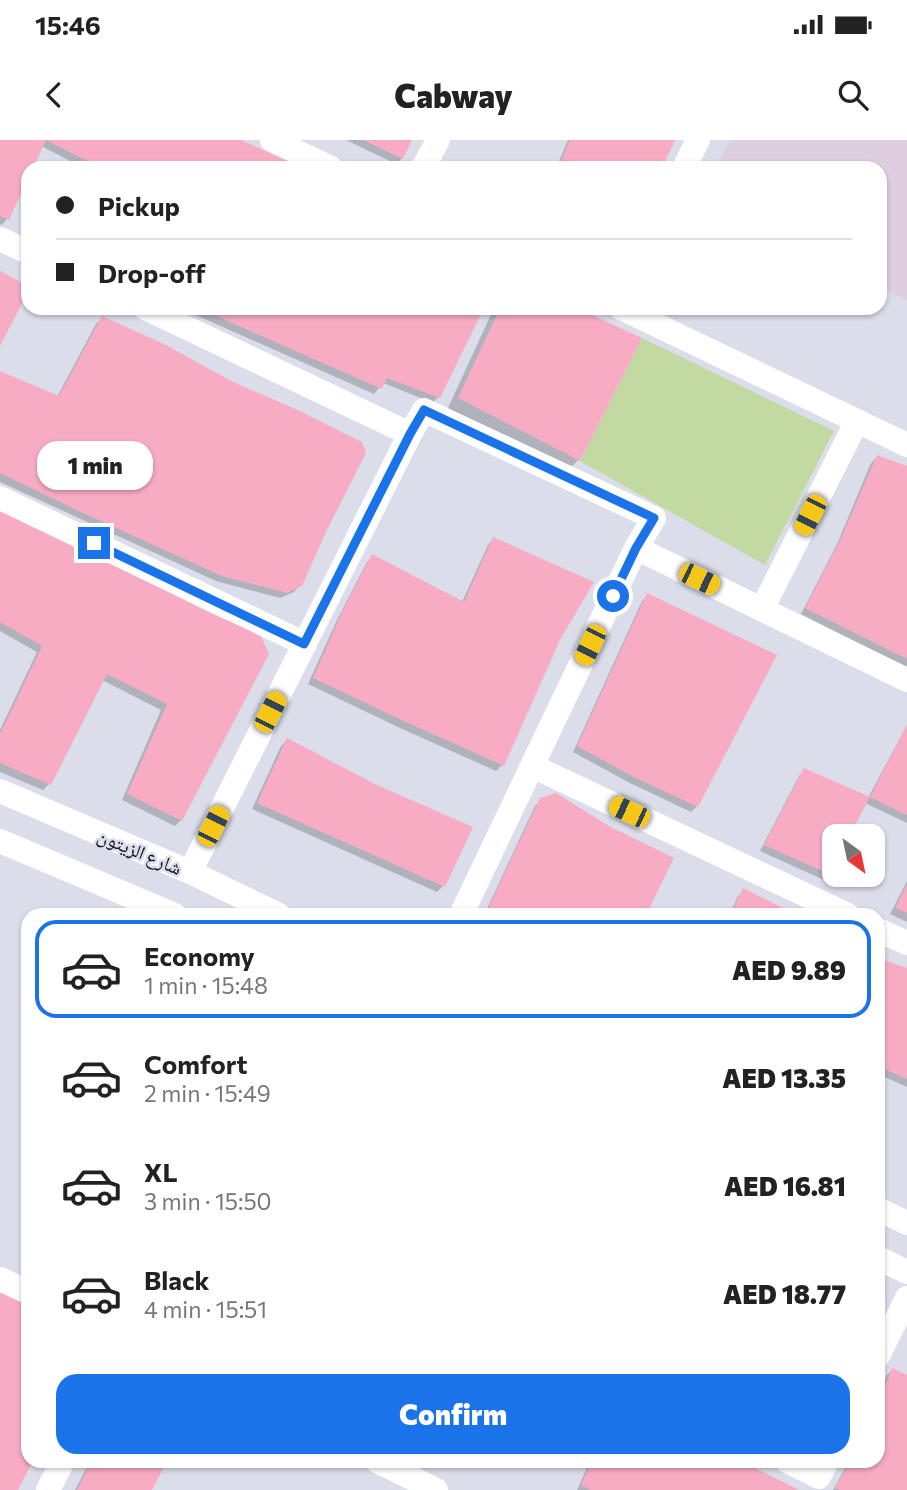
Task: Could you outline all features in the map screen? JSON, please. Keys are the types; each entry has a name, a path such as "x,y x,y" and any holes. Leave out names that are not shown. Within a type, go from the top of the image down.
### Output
{"street":[{"path":"272,140 316,161"},
{"path":"427,161 438,140"},
{"path":"688,161 698,140"},
{"path":"0,239 21,249"},
{"path":"160,315 410,434"},
{"path":"636,315 907,445"},
{"path":"190,872 424,410 654,518 636,548 464,908"},
{"path":"762,610 857,421"},
{"path":"0,498 304,644"},
{"path":"636,548 907,680"},
{"path":"532,766 833,908"},
{"name":"شارع الزيتون","path":"0,791 190,872 265,908"},
{"path":"0,841 158,908"},
{"path":"885,933 907,943"},
{"path":"885,1212 907,1223"},
{"path":"885,1261 907,1272"},
{"path":"0,1279 21,1289"},
{"path":"885,1342 907,1298"},
{"path":"48,1490 59,1468"},
{"path":"391,1468 436,1490"},
{"path":"801,1468 819,1477 824,1468"}],"shaded area":[{"path":"730,140 907,140 907,300 887,291 887,161 719,161"}],"green space":[{"path":"642,338 834,431 765,565 580,461"}],"building":[{"path":"0,140 46,140 36,161 21,161 21,193 9,220 0,216"},
{"path":"46,140 241,140 288,161 87,161"},
{"path":"363,140 412,140 403,159"},
{"path":"570,140 675,140 665,161 561,161"},
{"path":"0,271 21,282 21,306 0,346"},
{"path":"214,315 481,315 440,398 387,378 382,389"},
{"path":"497,315 592,315 642,338 580,461 458,398"},
{"path":"102,316 166,345 233,382 362,442 366,453 302,586 287,593 222,576 0,473 0,371 59,396"},
{"path":"877,455 907,466 907,659 805,608 842,536"},
{"path":"0,508 214,615 260,634 269,654 182,821 127,794 167,704 107,674 51,785 0,763 0,734 42,646 0,622"},
{"path":"493,537 594,582 560,640 504,766 313,678 342,612 372,554 464,602"},
{"path":"647,593 777,655 698,807 577,746"},
{"path":"907,725 907,815 870,797"},
{"path":"287,738 377,785 473,827 445,887 257,803"},
{"path":"804,768 870,797 855,824 822,824 822,871 764,845"},
{"path":"556,793 609,826 674,858 649,908 488,908 540,798"},
{"path":"907,884 907,913 895,908"},
{"path":"743,888 783,908 733,908"},
{"path":"885,960 907,968 907,1079 885,1069"},
{"path":"2,1290 21,1300 21,1468 29,1468 18,1490 0,1490"},
{"path":"892,1368 907,1375 907,1490 835,1488 846,1468 885,1468 885,1384"},
{"path":"88,1468 163,1468 152,1490 77,1490"},
{"path":"589,1468 755,1468 799,1490 591,1490 581,1485"}],"route":[{"path":"94,543 304,644 424,410 654,518 613,596"}]}
